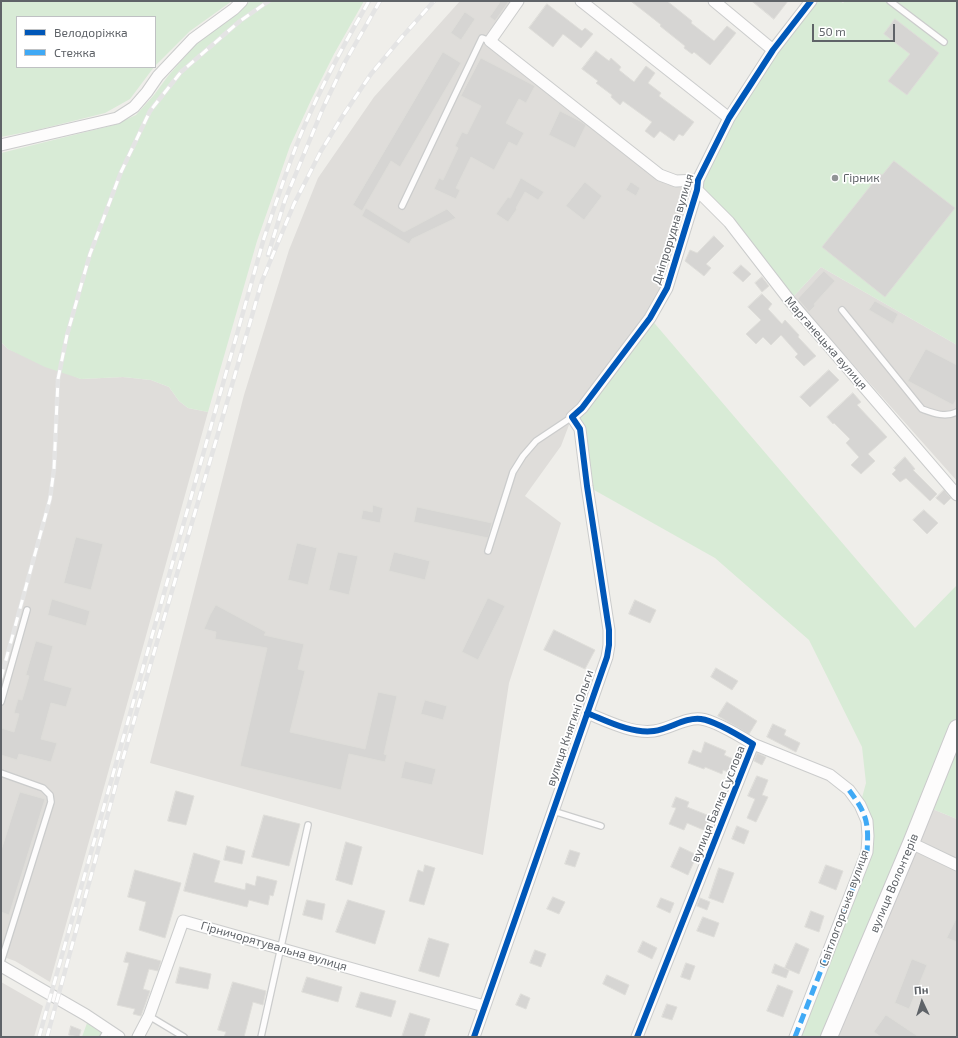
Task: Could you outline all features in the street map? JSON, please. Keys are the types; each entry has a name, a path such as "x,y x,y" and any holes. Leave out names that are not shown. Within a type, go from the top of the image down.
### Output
{"street":[{"path":"1,145 117,118 134,107 158,76 193,39 234,9 242,1"},
{"path":"490,41 518,1"},
{"path":"581,1 729,118"},
{"path":"714,1 773,50"},
{"name":"Дніпрорудна вулиця","path":"572,417 582,408 650,318 657,306 667,288 697,185 729,118 773,50 811,1"},
{"name":"Дніпрорудна вулиця","path":"490,41 660,175 676,181 697,185"},
{"name":"Марганецька вулиця","path":"697,185 730,222 790,301 957,495"},
{"name":"вулиця Княгині Ольги","path":"474,1037 607,657 609,645 609,630 586,486 580,429 572,417"},
{"name":"вулиця Балка Суслова","path":"587,713 617,725 638,731 654,731 689,720 701,719 710,721 753,744 637,1037"},
{"name":"вулиця Волонтерів","path":"829,1037 911,843 957,728"},
{"name":"Світлогорська вулиця","path":"753,744 830,775 849,790 860,805 867,821 867,852 795,1037"},
{"path":"911,843 957,865"},
{"name":"Гірничорятувальна вулиця","path":"138,1037 149,1016 183,921 484,1006"},
{"path":"1,966 58,998 105,1033 119,1037"}],"lane":[{"path":"890,1 944,42"},
{"path":"402,206 482,38 490,41"},
{"path":"842,310 922,409 936,414 952,415 957,412"},
{"path":"488,551 513,472 523,456 536,441 572,417"},
{"path":"1,702 27,610"},
{"path":"1,773 43,788 50,795 51,802 1,962"},
{"path":"553,811 601,826"},
{"path":"261,1037 308,825"},
{"path":"149,1016 184,1037"}],"shaded area":[{"path":"460,1 513,1 484,42 660,180 666,184 674,186 691,186 697,190 667,288 572,417 561,446 525,496 561,523 509,683 483,855 150,763 244,395 289,250 318,178 374,97"},
{"path":"821,267 957,345 957,481 793,297"},
{"path":"1,342 8,349 81,379 123,377 151,380 169,387 179,401 188,408 208,412 50,982 15,961 1,956"},
{"path":"925,806 957,819 957,1037 829,1037"},
{"path":"1,982 43,1006 34,1037 1,1037"}],"green space":[{"path":"1,1 232,1 190,31 156,65 156,16 16,16 16,68 153,68 130,99 105,113 37,130 1,137"},
{"path":"250,1 364,1 334,54 290,146 257,241 208,412 188,408 179,401 169,387 151,380 123,377 81,379 45,367 8,349 1,342 1,153 114,125 136,115 196,44 234,16"},
{"name":"Гірник","path":"815,1 840,1 843,3 845,1 957,1 957,345 821,267 793,297 702,189 703,176 731,120 775,53"},
{"path":"650,318 915,628 957,585 957,819 925,806 829,1037 795,1037 867,852 860,805 866,783 862,747 809,640 715,558 587,486 572,417"},
{"path":"87,1023 108,1037 82,1037"}],"building":[{"path":"501,1 509,1 495,21 490,17"},
{"path":"631,1 667,1 714,41 727,26 736,33 710,65 694,52 692,54 684,48 685,46"},
{"path":"752,1 788,1 774,19"},
{"path":"547,4 582,31 585,28 593,34 581,48 563,34 553,47 529,28"},
{"path":"465,12 475,19 461,40 451,33"},
{"path":"895,19 939,53 907,95 888,81 910,54 884,34"},
{"path":"596,51 609,61 611,58 621,67 619,70 634,82 646,66 655,73 648,83 661,93 659,96 694,122 683,136 679,134 674,141 660,131 654,138 645,131 652,122 623,101 620,105 611,97 612,95 596,83 598,81 582,69"},
{"path":"443,52 461,63 400,167 391,161 362,211 353,205"},
{"path":"481,58 535,86 526,103 519,99 506,123 524,133 517,146 509,142 494,170 471,157 456,188 460,190 456,199 434,189 439,178 443,180 458,148 455,146 462,132 467,134 481,106 461,96"},
{"path":"560,111 586,125 575,148 549,135"},
{"path":"894,161 955,208 885,297 822,247 880,174 882,175"},
{"path":"521,178 544,192 538,200 525,192 516,208 517,209 508,222 496,214 508,197 510,198"},
{"path":"585,182 602,196 584,220 566,206"},
{"path":"631,182 640,188 636,196 626,190"},
{"path":"366,208 404,232 447,209 456,218 412,239 409,244 362,216"},
{"path":"714,236 724,246 706,264 711,268 704,276 685,261 690,250 697,253"},
{"path":"741,265 751,274 743,282 733,273"},
{"path":"824,271 835,281 814,304 815,306 809,312 798,299"},
{"path":"762,277 769,286 762,292 755,283"},
{"path":"762,294 772,304 768,309 782,324 785,320 799,335 798,337 816,356 804,366 795,357 798,354 781,335 771,345 763,337 756,344 746,334 761,320 748,307"},
{"path":"875,301 898,314 893,324 869,310"},
{"path":"926,349 957,365 957,398 953,405 908,381"},
{"path":"829,370 839,380 810,407 800,397"},
{"path":"853,393 861,402 857,405 887,437 868,454 875,461 861,474 851,465 859,457 846,443 850,439 827,417"},
{"path":"905,457 915,469 913,470 937,494 930,501 906,478 900,482 892,474 896,470 894,468"},
{"path":"944,490 951,498 944,505 936,498"},
{"path":"373,505 383,508 380,523 361,519 363,510 372,512"},
{"path":"417,507 492,523 488,538 414,522"},
{"path":"924,510 938,523 927,534 913,520"},
{"path":"76,537 103,544 91,590 64,583"},
{"path":"297,543 317,548 308,585 288,580"},
{"path":"338,552 358,556 349,595 329,590"},
{"path":"394,552 430,561 425,580 389,571"},
{"path":"488,598 505,606 478,660 462,652"},
{"path":"52,599 90,611 86,626 48,615"},
{"path":"635,600 656,610 650,623 629,614"},
{"path":"216,605 266,632 264,635 304,644 298,669 305,671 290,732 365,749 378,692 397,696 384,754 387,755 385,762 349,754 341,790 240,766 267,648 215,639 216,632 204,629"},
{"path":"554,630 595,650 585,669 544,650"},
{"path":"36,641 53,646 44,680 72,688 66,707 51,703 41,739 57,743 51,762 19,754 17,760 1,755 1,728 14,732 19,714 14,713 18,699 22,700 29,676 26,675"},
{"path":"716,668 738,681 732,690 711,677"},
{"path":"425,700 447,706 443,720 421,714"},
{"path":"727,702 757,721 749,734 718,716"},
{"path":"773,724 786,730 784,735 800,743 796,752 767,737"},
{"path":"705,742 726,751 724,755 733,759 728,772 723,770 722,774 705,767 704,769 688,763 693,750 701,753"},
{"path":"757,753 766,757 762,765 754,761"},
{"path":"405,761 436,769 432,785 401,778"},
{"path":"757,776 768,780 762,795 768,797 756,822 747,818 755,799 748,796"},
{"path":"176,791 194,796 186,825 168,821"},
{"path":"20,792 45,799 9,915 1,912 1,851"},
{"path":"676,797 689,802 687,807 712,817 706,831 687,823 684,830 669,824 676,808 672,807"},
{"path":"264,815 300,824 289,866 252,857"},
{"path":"737,826 749,831 744,844 732,839"},
{"path":"346,842 362,847 352,885 336,880"},
{"path":"227,846 245,851 242,864 224,860"},
{"path":"680,847 697,855 688,875 671,867"},
{"path":"570,850 580,853 575,867 565,864"},
{"path":"194,853 220,861 214,882 245,890 246,883 255,886 257,876 277,881 273,896 270,895 268,905 249,900 247,907 184,891"},
{"path":"425,865 435,868 424,905 409,901 418,870 423,872"},
{"path":"826,865 843,871 836,890 819,883"},
{"path":"719,868 734,873 723,903 709,898"},
{"path":"135,870 181,883 165,938 139,930 146,902 128,897"},
{"path":"553,897 565,902 559,914 547,909"},
{"path":"661,898 674,903 670,913 657,907"},
{"path":"700,898 710,902 707,910 697,906"},
{"path":"307,900 325,904 322,920 303,915"},
{"path":"348,900 385,911 375,944 336,932"},
{"path":"811,911 824,916 819,932 805,927"},
{"path":"703,917 719,923 714,937 697,931"},
{"path":"957,917 957,942 947,938"},
{"path":"429,938 449,944 439,977 419,971"},
{"path":"643,941 657,948 652,959 638,952"},
{"path":"796,943 809,949 799,974 785,968"},
{"path":"535,950 546,954 541,967 530,963"},
{"path":"127,952 161,961 158,971 149,969 143,989 150,991 141,1016 133,1014 135,1009 117,1005 129,963 124,962"},
{"path":"912,959 927,965 909,1009 895,1003"},
{"path":"686,963 695,966 690,980 681,977"},
{"path":"775,964 789,970 786,978 772,973"},
{"path":"180,967 211,974 208,989 176,983"},
{"path":"607,975 629,985 625,995 603,984"},
{"path":"307,977 342,987 338,1002 302,992"},
{"path":"233,982 266,991 263,1005 253,1002 244,1037 224,1037 226,1032 218,1030"},
{"path":"778,985 793,991 783,1017 767,1011"},
{"path":"361,992 396,1001 391,1017 356,1007"},
{"path":"521,994 530,998 526,1009 516,1005"},
{"path":"667,1004 677,1007 672,1020 662,1017"},
{"path":"410,1013 430,1019 424,1037 402,1037"},
{"path":"886,1015 919,1037 881,1037 874,1032"},
{"path":"71,1026 81,1030 79,1037 69,1035"}],"railway":[{"path":"1,678 50,499 54,469 58,379 67,335 90,254 121,172 150,111 181,72 240,21 269,1"},
{"path":"39,1037 264,238 291,160 311,111 339,55 369,1"},
{"path":"268,255 285,200 323,108 345,62 380,1"},
{"path":"47,1037 124,755 262,281 294,204 321,151 371,74 434,1"}],"marked path":[{"path":"795,1037 867,852 868,833 866,819 860,806 849,790"}],"cycle path":[{"path":"474,1037 607,657 609,645 609,630 587,486 580,429 572,417 582,408 650,318 667,288 697,190 698,180 729,118 773,50 811,1"},
{"path":"587,713 637,731 660,730 683,721 695,719 707,720 735,733 753,744 637,1037"}],"place":[{"name":"Гірник","path":"835,178"}]}
